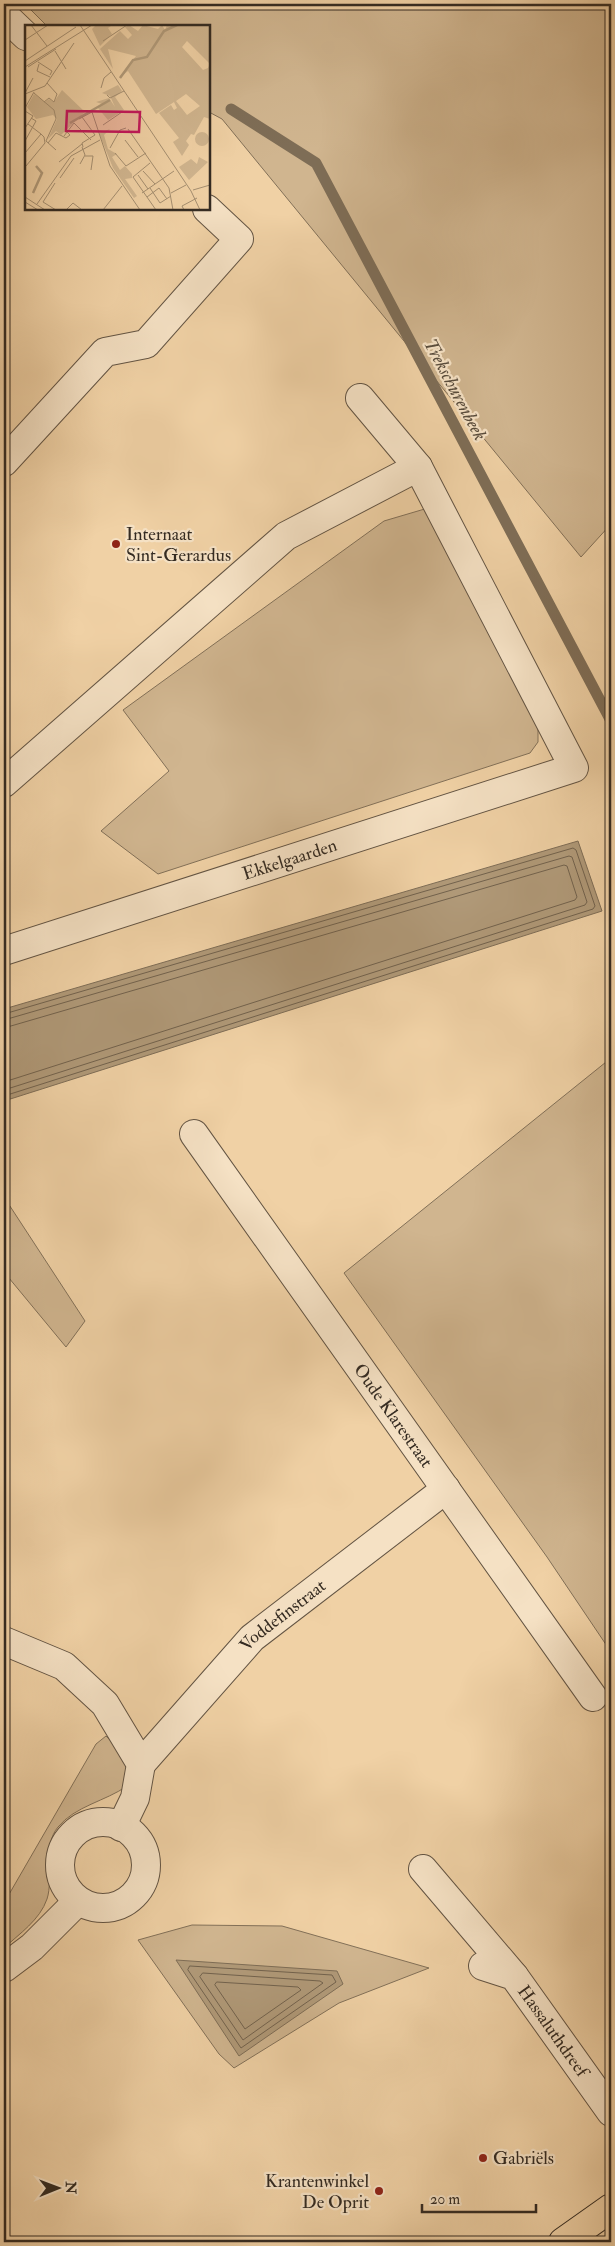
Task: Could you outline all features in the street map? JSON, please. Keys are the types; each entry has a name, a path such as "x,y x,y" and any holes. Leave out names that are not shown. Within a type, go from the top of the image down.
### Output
{"main road":[{"path":"563,2242 611,2208"}],"street":[{"path":"4,15 25,35"},
{"path":"4,462 105,352 146,344 239,239 208,210"},
{"path":"4,783 286,536 418,468 360,398"},
{"name":"Ekkelgaarden","path":"4,951 574,768 418,468"},
{"name":"Oude Klarestraat","path":"194,1134 592,1697"},
{"name":"Voddefinstraat","path":"141,1764 252,1638 446,1490"},
{"path":"4,1641 64,1666 105,1704 141,1764 136,1798 121,1826"},
{"path":"107,1822 121,1826 139,1842 144,1853 144,1877 138,1890 129,1899 117,1906 104,1908 90,1906 78,1901 68,1891 62,1878 60,1864 62,1850 80,1828 94,1823 107,1822"},
{"path":"422,1869 514,1976"},
{"path":"4,1968 32,1947 78,1901"},
{"name":"Hassaluthdreef","path":"482,1966 514,1976 611,2112"}],"shaded area":[{"path":"25,4 611,4 611,524 581,557 222,119 210,113 210,25 46,25"},
{"path":"428,508 538,726 538,742 530,753 158,874 101,831 169,771 123,710 384,521"},
{"path":"611,1058 611,1652 547,1557 344,1273"},
{"path":"4,1197 85,1321 66,1347 4,1272"},
{"path":"106,1736 116,1747 123,1759 127,1771 127,1786 73,1814 58,1827 53,1835 49,1853 49,1891 44,1907 28,1926 4,1948 4,1903 96,1744"},
{"path":"192,1925 282,1926 429,1968 339,2003 234,2068 219,2054 138,1940"}],"water":[{"path":"578,841 602,911 4,1101 4,1009"},
{"path":"176,1960 337,1971 343,1984 239,2056"}],"waterway":[{"name":"Trekschurenbeek","path":"231,109 316,163 611,721"}],"place":[{"name":"Internaat Sint-Gerardus","path":"116,544"},
{"name":"Gabriëls","path":"483,2158"},
{"name":"Krantenwinkel De Oprit","path":"379,2191"}]}
